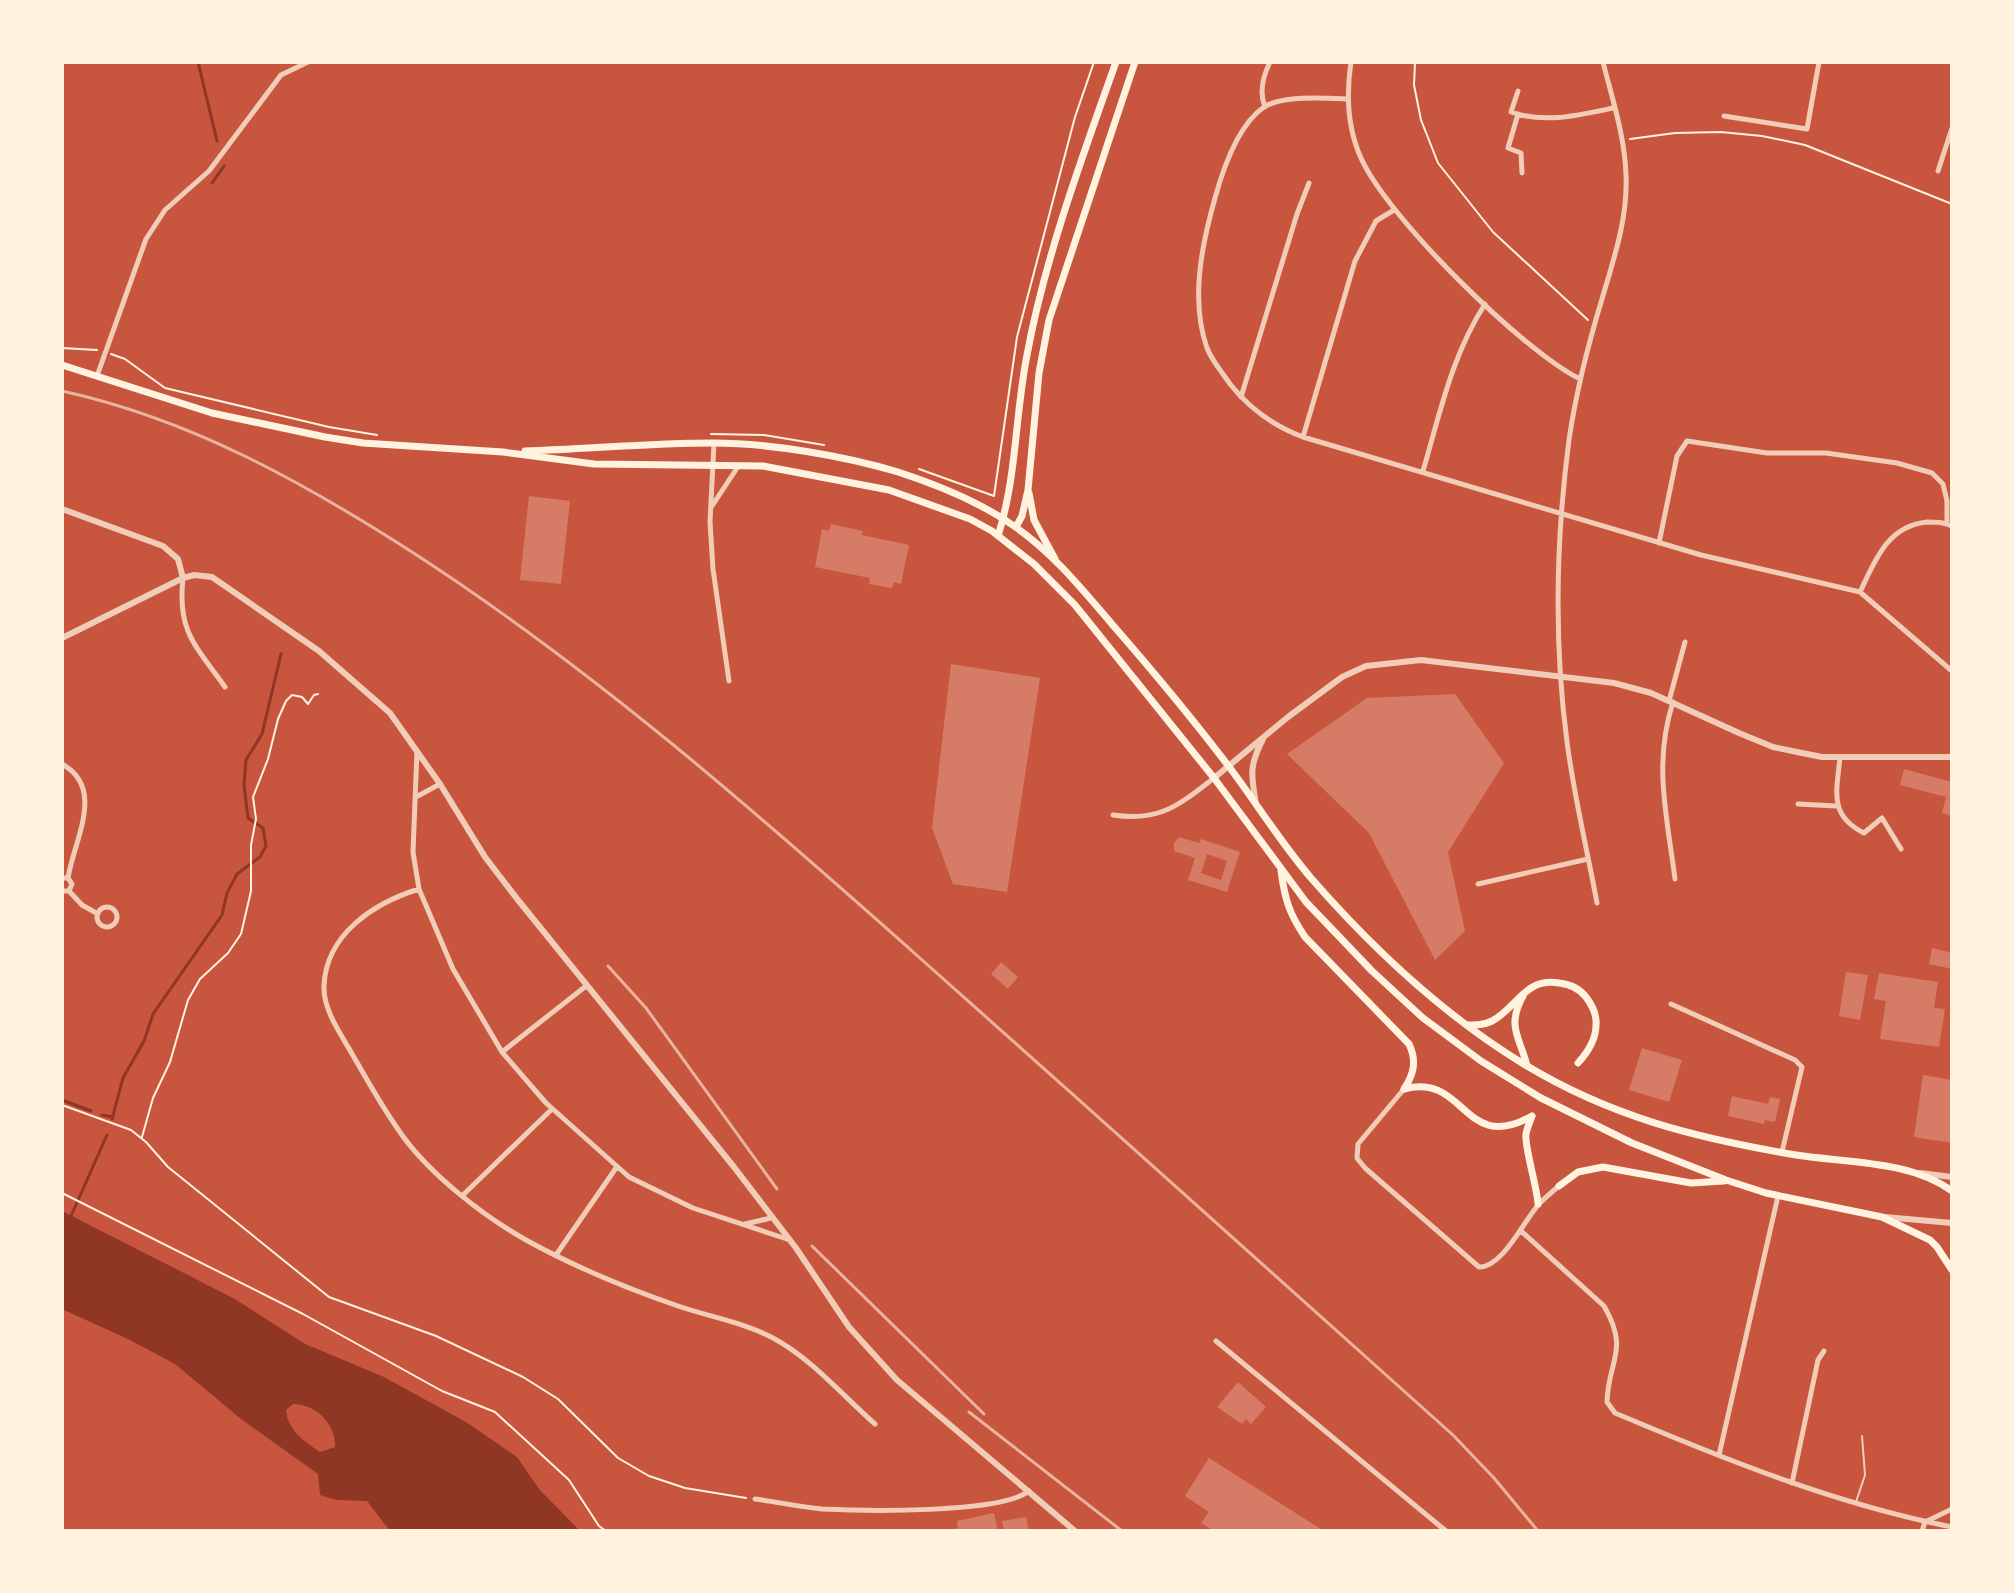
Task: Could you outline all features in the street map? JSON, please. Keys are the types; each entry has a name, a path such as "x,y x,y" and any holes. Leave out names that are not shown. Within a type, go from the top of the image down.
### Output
{"main road":[{"path":"998,536 1009,496 1026,356 1033,326 1074,187 1116,62"},
{"path":"998,536 1016,527 1022,516 1028,490 1039,373 1049,320 1135,62"},
{"path":"62,365 212,413 317,436 363,443 503,452 594,464 740,464 820,475 889,490 946,509 998,536 1034,564 1075,605 1214,778 1306,902 1372,971 1423,1018 1481,1061 1541,1098 1632,1143 1726,1180 1778,1196 1882,1217 1930,1240 1952,1270"},
{"path":"503,452 714,443 764,446 898,472 951,492 1016,527 1058,565 1160,678 1312,879 1405,973 1467,1025 1527,1066 1574,1092 1634,1118 1708,1138 1920,1173 1952,1191"},
{"path":"1028,490 1034,520 1058,565"},
{"path":"1281,870 1285,900 1305,937 1409,1044 1413,1052 1414,1071 1404,1089"},
{"path":"1467,1025 1484,1024 1495,1019 1527,989 1551,981 1567,984 1582,992 1596,1015 1594,1041 1578,1063"},
{"path":"1527,989 1518,1005 1514,1023 1514,1032 1527,1066"},
{"path":"1404,1089 1425,1085 1442,1091 1475,1119 1492,1128 1519,1124 1532,1116 1526,1143 1537,1186 1538,1204"},
{"path":"1559,1186 1578,1172 1603,1167 1691,1183 1726,1180"}],"street":[{"path":"97,376 154,224 165,210 209,171 281,75 308,62"},
{"path":"1265,107 1262,86 1270,62"},
{"path":"1351,62 1348,99 1353,135 1362,160 1394,210 1485,304 1560,369 1580,379"},
{"path":"1597,903 1567,744 1560,676 1562,514 1569,440 1580,379 1620,237 1626,175 1603,62"},
{"path":"1724,116 1807,129 1819,62"},
{"path":"1518,91 1511,112 1518,114 1549,117 1613,108"},
{"path":"1348,99 1315,98 1284,101 1265,107 1241,135 1225,168 1205,238 1198,290 1207,348 1240,398 1283,430 1303,437 1659,543 1743,566 1860,592 1952,671"},
{"path":"1518,114 1508,148 1521,153 1522,173"},
{"path":"1938,171 1952,128"},
{"path":"1240,398 1309,183"},
{"path":"1303,437 1355,261 1376,221 1394,210"},
{"path":"1423,471 1454,364 1468,331 1485,304"},
{"path":"1659,543 1677,456 1687,441 1767,453 1826,453 1897,463 1932,473 1943,484 1950,524 1912,524 1900,530 1885,543 1860,592"},
{"path":"714,443 711,507 713,569 729,681"},
{"path":"711,507 740,464"},
{"path":"62,509 163,546 178,559 183,578 181,596 185,629 225,687"},
{"path":"62,638 183,578 194,575 212,577 292,631 390,713 440,784 485,857 734,1167 790,1240 849,1327 897,1380 1075,1531"},
{"path":"1675,879 1661,777 1664,731 1685,642"},
{"path":"1113,815 1136,817 1160,814 1184,802 1342,677 1366,666 1421,660 1614,683 1671,701 1773,747 1822,757 1952,757"},
{"path":"1256,804 1251,773 1253,759 1265,736"},
{"path":"417,750 413,852 419,889 453,969 502,1052 552,1109 616,1168 693,1208 790,1240"},
{"path":"1840,757 1836,806 1850,826 1864,833 1882,818 1901,849"},
{"path":"62,764 80,779 86,794 65,878 72,884 66,891 98,914"},
{"path":"416,797 440,784"},
{"path":"1798,804 1836,806"},
{"path":"1478,884 1588,859"},
{"path":"419,889 396,896 362,917 338,939 324,986 326,1000 341,1035 402,1136 420,1157 463,1195 524,1239 634,1291 774,1339 815,1368 875,1424"},
{"path":"502,1052 586,986"},
{"path":"1671,1004 1791,1058 1802,1067 1782,1152"},
{"path":"1404,1089 1358,1144 1357,1158 1479,1267 1490,1265 1521,1231 1538,1204 1559,1186"},
{"path":"463,1195 552,1109"},
{"path":"556,1255 616,1168"},
{"path":"1920,1173 1952,1177"},
{"path":"1719,1455 1778,1196"},
{"path":"1882,1217 1952,1223"},
{"path":"744,1224 771,1218"},
{"path":"1521,1231 1604,1306 1613,1322 1618,1347 1607,1397 1610,1410 1792,1483 1952,1527"},
{"path":"1216,1341 1446,1531"},
{"path":"1792,1483 1818,1360 1824,1351"},
{"path":"755,1499 821,1508 931,1508 983,1505 1021,1497 1029,1491"},
{"path":"1922,1531 1925,1522 1952,1509"}],"lane":[{"path":"1856,1503 1865,1475 1862,1436"}],"path":[{"path":"1075,117 1094,62"},
{"path":"1415,62 1414,85 1421,120 1438,163 1493,232 1594,326"},
{"path":"1621,141 1675,133 1721,132 1762,136 1805,145 1952,204"},
{"path":"62,348 106,352 125,359 165,388 329,427 383,436"},
{"path":"700,434 764,435 830,446"},
{"path":"913,467 994,496"},
{"path":"141,1138 153,1098 170,1062 188,1000 200,979 228,953 241,934 249,907 253,872 251,858 256,819 253,797 286,701 295,695 308,704 318,694"},
{"path":"62,1105 131,1130 168,1167 329,1297 436,1336 523,1377 558,1399 618,1458 649,1476 685,1488 755,1499"},
{"path":"62,1193 303,1314 442,1391 495,1412 569,1480 599,1526 606,1531"}],"shaded area":[{"path":"62,1211 235,1299 305,1344 384,1377 466,1422 517,1457 539,1489 580,1531 390,1531 367,1501 336,1500 320,1495 318,1474 241,1419 175,1364 62,1309","holes":["293,1404 317,1412 328,1423 335,1447 320,1452 293,1430 286,1410"]}],"building":[{"path":"529,496 570,501 561,584 520,580"},
{"path":"831,524 863,531 862,535 909,545 901,584 894,582 892,588 869,584 870,578 815,567 822,529 829,531"},
{"path":"951,664 1040,678 1007,892 953,884 932,828"},
{"path":"1455,694 1504,763 1448,852 1465,931 1435,960 1369,833 1287,754 1367,698"},
{"path":"1904,769 1952,782 1952,816 1942,813 1946,797 1900,785"},
{"path":"1179,837 1199,843 1201,839 1240,852 1227,892 1188,880 1195,858 1174,851 1174,843","holes":["1207,854 1227,861 1221,880 1201,873"]},
{"path":"1932,948 1952,953 1952,969 1929,964"},
{"path":"1001,962 1018,977 1008,989 991,974"},
{"path":"1846,972 1868,975 1860,1020 1839,1016"},
{"path":"1879,973 1938,982 1934,1008 1945,1009 1939,1047 1880,1039 1886,1001 1874,999"},
{"path":"1642,1048 1682,1060 1669,1102 1629,1090"},
{"path":"1923,1075 1952,1080 1952,1143 1914,1137"},
{"path":"1732,1096 1768,1104 1770,1097 1780,1099 1775,1122 1765,1120 1764,1124 1728,1116"},
{"path":"1238,1382 1266,1407 1251,1424 1246,1419 1242,1424 1217,1407"},
{"path":"1209,1458 1324,1531 1214,1531 1201,1523 1209,1512 1185,1496"},
{"path":"994,1513 998,1531 948,1531 958,1528 957,1521"},
{"path":"1026,1517 1029,1531 1004,1531 1002,1521"}],"waterway":[{"path":"198,62 217,141"},
{"path":"212,183 224,166"},
{"path":"112,1119 123,1078 144,1041 153,1014 222,915 227,893 237,874 260,857 266,846 263,828 248,818 244,785 246,760 262,734 281,654"},
{"path":"62,1100 91,1111"},
{"path":"102,1115 113,1117"},
{"path":"71,1216 107,1135"}],"railway":[{"path":"62,391 109,403 200,436 329,501 480,598 611,695 737,798 860,905 1453,1435 1538,1531"},
{"path":"608,966 646,1008 777,1189"},
{"path":"812,1246 984,1414"},
{"path":"969,1412 1122,1531"}]}
